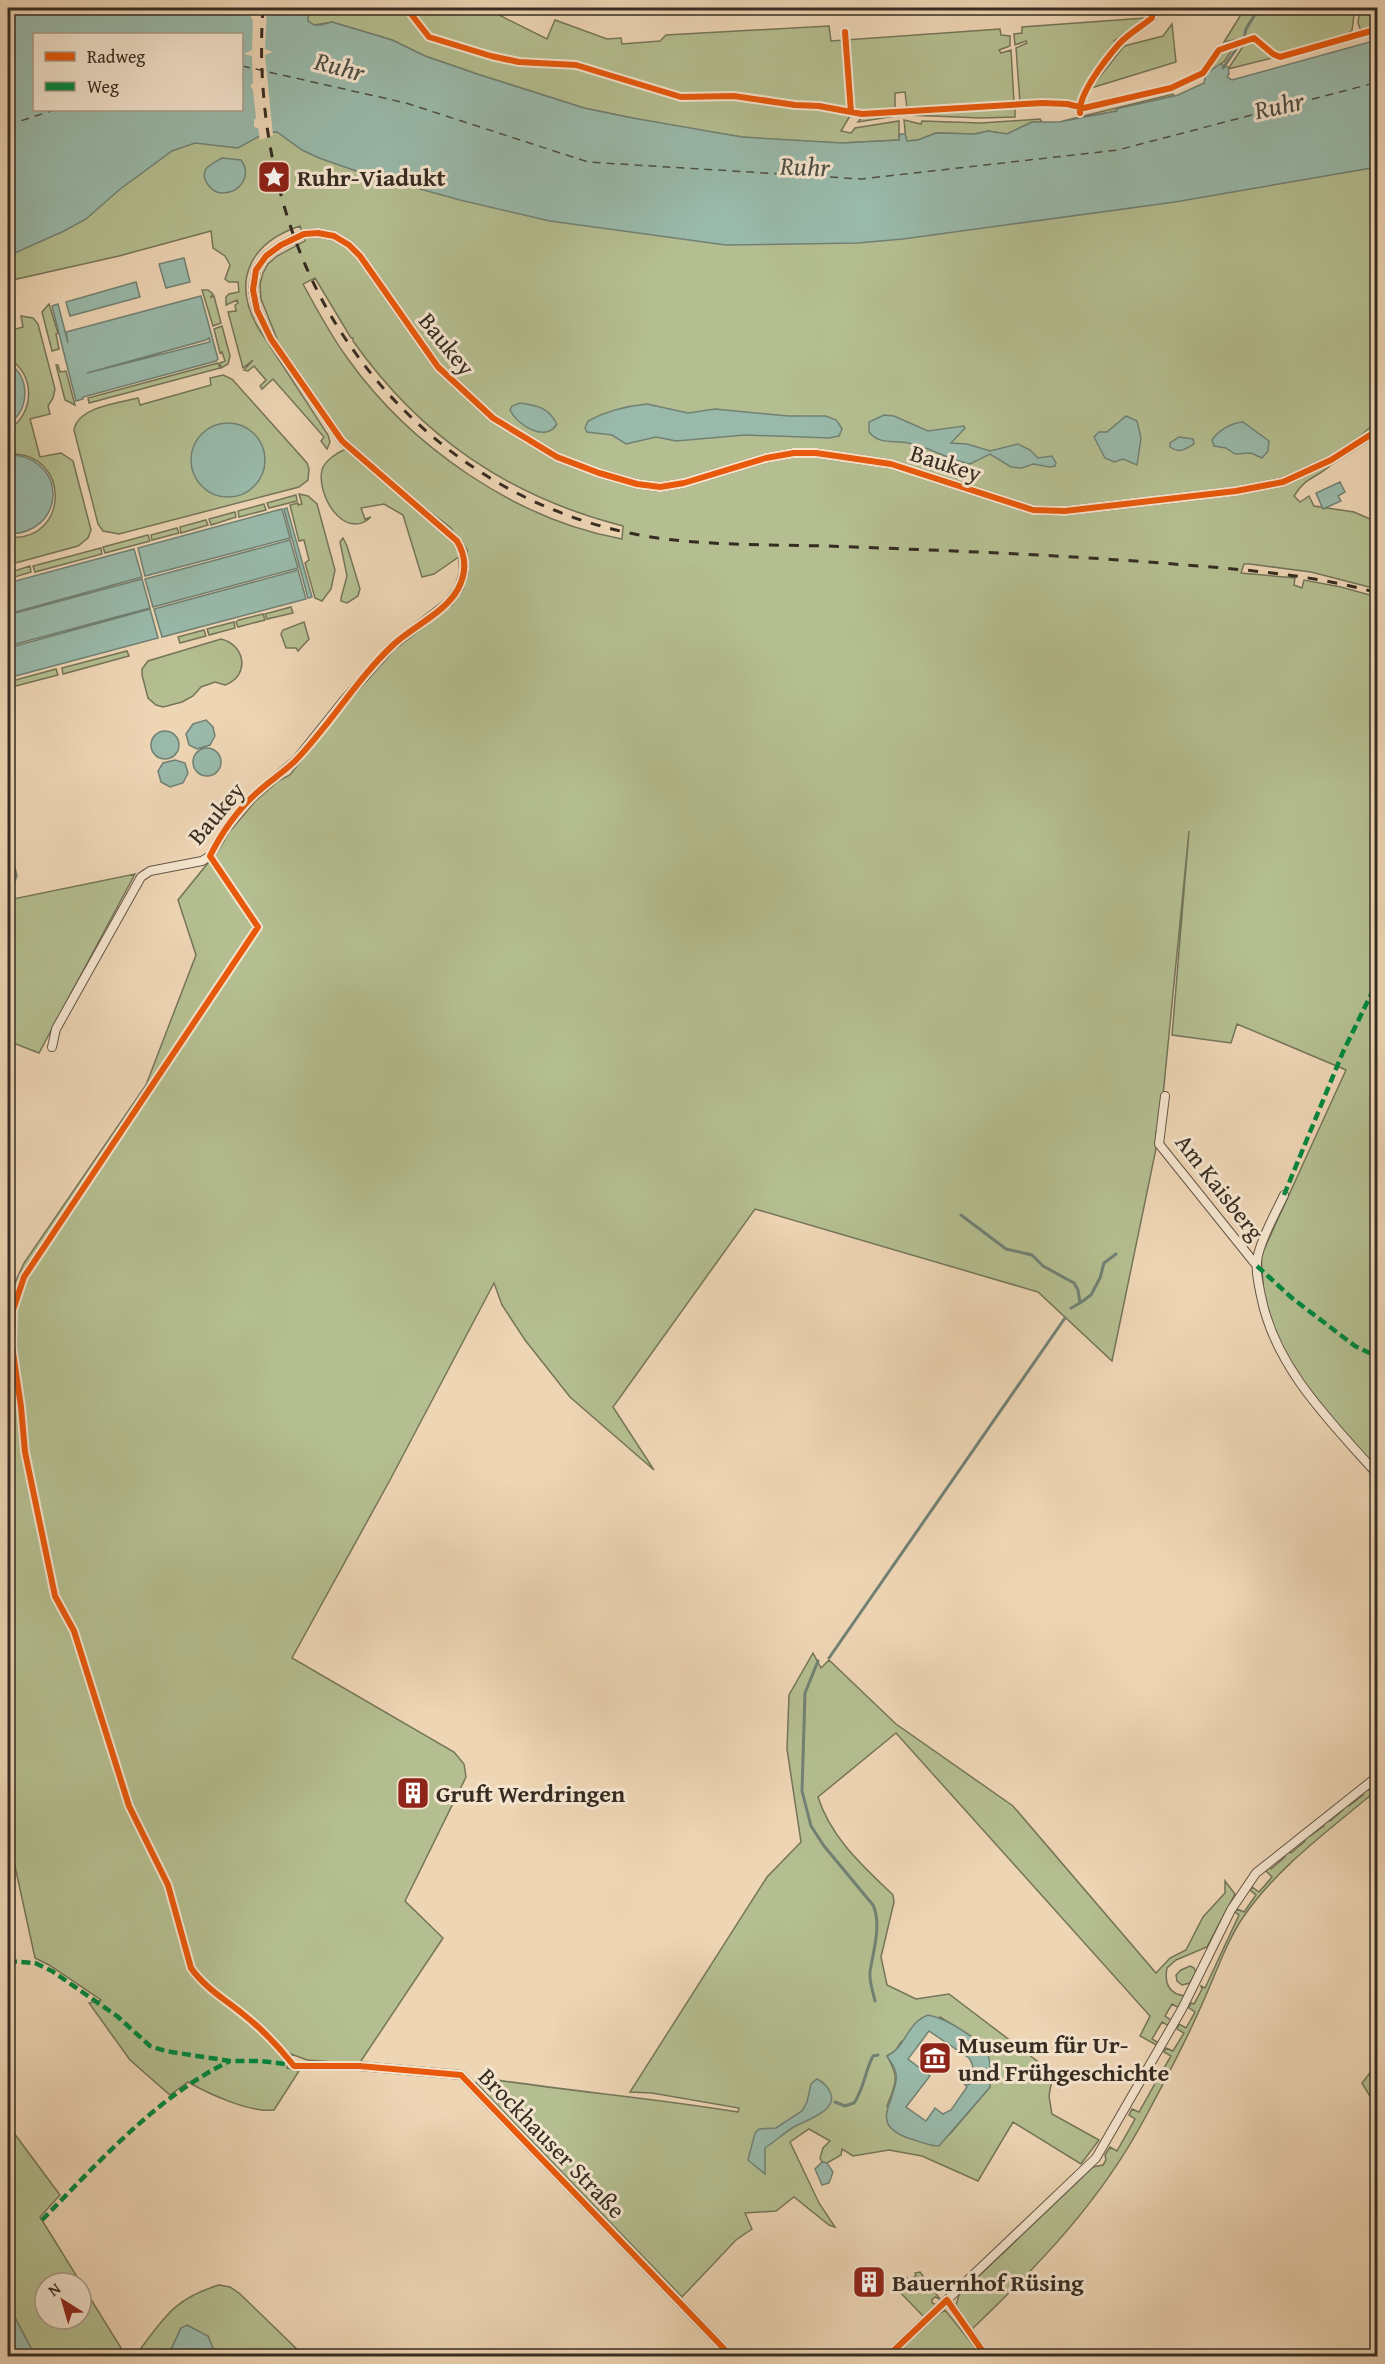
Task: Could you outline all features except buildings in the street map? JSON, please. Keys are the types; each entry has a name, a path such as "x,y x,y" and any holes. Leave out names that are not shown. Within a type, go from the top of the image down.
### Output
{"street":[{"path":"1152,8 1152,18"},
{"name":"Baukey","path":"52,1047 56,1029 141,877 150,871 202,861 210,856 226,829 252,798 296,760 344,700 392,646 449,602 459,588 464,572 463,552 457,541 342,441 271,339 257,310 253,290 256,270 266,255 304,234 318,233 334,236 349,244 360,256 438,367 493,418 557,457 637,484 660,487 684,483 766,458 794,453 816,453 891,465 1033,510 1065,511 1236,491 1283,482 1331,460 1377,429"},
{"name":"Am Kaisberg","path":"1165,1096 1159,1144 1257,1266"},
{"path":"1284,1195 1259,1253 1256,1272 1264,1312 1282,1354 1298,1382 1377,1475"},
{"path":"888,2356 1096,2158 1182,2009 1231,1910 1256,1873 1377,1776"},
{"name":"Brockhauser Straße","path":"294,2066 359,2066 461,2075 731,2356"},
{"path":"947,2300 986,2356"}],"green space":[{"path":"315,8 485,8 547,39 555,20 607,39 621,38 622,44 660,41 666,35 829,26 831,41 1000,29 1001,35 1010,36 1010,46 999,50 1001,53 1011,50 1014,103 907,108 905,92 895,93 895,109 861,112 854,109 841,131 851,133 855,128 899,121 899,140 842,143 742,137 666,125 584,108 425,56 392,40 332,22 314,25 308,22 308,15"},
{"path":"1245,8 1355,8 1352,30 1348,34 1278,54 1253,36 1224,42"},
{"path":"1360,8 1377,8 1377,26 1361,31 1358,23"},
{"path":"1146,18 1114,41 1117,43 1086,85 1076,106 1050,100 1020,103 1016,48 1027,43 1026,41 1015,45 1014,34 1022,33 1022,27"},
{"path":"1172,24 1176,62 1091,88 1124,46 1163,36"},
{"path":"1256,41 1276,57 1228,69 1246,42"},
{"path":"1234,47 1224,62 1191,83 1204,74 1219,53"},
{"path":"1171,89 1157,95 1087,109"},
{"path":"1173,94 1174,96 1117,109 1117,111 1063,121"},
{"path":"1015,108 1015,117 907,115 907,112"},
{"path":"243,110 327,127 1377,162 1377,422 1338,459 1298,489 1294,496 1300,502 1309,496 1314,506 1354,512 1377,522 1377,589 1311,572 1250,564 1244,564 1241,573 1295,578 1294,585 1302,588 1304,580 1377,597 1377,1474 1299,1381 1265,1311 1261,1256 1346,1070 1237,1024 1231,1043 1172,1035 1189,831 1161,1116 1156,1132 1157,1144 1112,1361 1038,1292 755,1209 613,1407 654,1470 570,1397 525,1340 502,1305 494,1283 390,1480 292,1658 454,1752 464,1764 466,1777 405,1901 443,1938 359,2064 307,2060 291,2054 287,2068 299,2071 274,2110 242,2106 188,2082 170,2095 130,2060 89,2003 101,2000 35,1958 8,1834 8,1310 13,1287 24,1263 146,1085 196,955 178,900 216,853 228,830 268,786 290,775 346,701 393,647 450,603 464,578 468,562 465,551 451,528 406,493 344,437 279,344 261,299 260,284 268,264 277,256 305,241 300,226 282,233 257,254 246,280 246,295 259,329 328,435 330,442 327,449 321,441 324,437 273,379 262,389 260,386 266,380 254,366 248,371 244,370 253,360 243,368 228,312 236,311 235,305 238,303 237,300 226,305 226,297 229,294 239,292 238,282 229,282 225,279 230,265 225,256 213,248 211,231 119,256 8,281 8,216","holes":["315,278 379,375 408,406 438,434 471,459 505,480 542,498 581,514 623,526 622,539 582,529 543,515 505,497 434,449 373,391 336,341 303,284"]},
{"path":"895,113 896,116 858,122 862,117"},
{"path":"1040,119 1042,122 1032,122 1007,134 988,131 975,134 936,133 918,140 906,141 904,120 921,124 922,121 981,123"},
{"path":"202,290 208,290 213,294 211,297 214,296 221,323 213,326"},
{"path":"49,304 58,333 56,334 59,349 52,351 42,312"},
{"path":"21,316 33,318 38,324 55,389 48,406 50,414 30,419 40,457 61,453 73,461 91,530 88,538 78,546 8,565 8,537 28,535 43,527 52,513 55,497 53,481 44,467 29,457 8,454 8,431 23,414 29,394 24,374 8,357 8,331 23,327"},
{"path":"222,326 230,356 228,364 221,368 220,363 225,361 222,352 220,353 214,329"},
{"path":"218,363 220,368 89,403 88,398"},
{"path":"56,365 60,372 66,371 75,405 65,400"},
{"path":"223,375 232,379 307,463 308,480 299,487 119,534 103,531 98,524 74,430 77,422 100,407 138,398 140,405 211,385 210,378"},
{"path":"346,449 451,538 460,556 434,574 422,577 403,515 384,504 361,508 365,519 371,517 361,523 351,524 334,512 323,491 322,470 328,460"},
{"path":"299,494 308,496 317,504 335,570 331,589 322,601 315,598 305,563 309,560 304,540 299,541 290,505 302,504"},
{"path":"296,495 297,501 269,508 267,503"},
{"path":"264,504 266,510 239,517 238,511"},
{"path":"235,512 236,517 211,525 209,519"},
{"path":"206,520 208,525 181,533 180,527"},
{"path":"177,528 179,533 152,540 151,535"},
{"path":"148,535 150,541 105,553 103,547"},
{"path":"343,538 360,589 358,596 347,603 341,601 347,576 340,542"},
{"path":"101,548 102,554 35,572 33,566"},
{"path":"30,566 31,572 8,579 8,573"},
{"path":"291,607 293,613 267,619 265,614"},
{"path":"263,614 265,620 238,627 236,622 239,620"},
{"path":"234,622 235,628 209,635 207,629"},
{"path":"304,622 309,639 298,651 296,648 286,648 281,634 283,630"},
{"path":"204,630 206,636 180,643 178,637"},
{"path":"221,639 236,647 242,661 238,675 233,681 225,685 215,682 201,687 193,696 182,702 163,707 156,705 148,698 142,669 148,661"},
{"path":"127,651 129,656 63,674 62,668"},
{"path":"56,669 58,675 8,688 8,682"},
{"path":"135,874 39,1053 8,1041 8,900"},
{"path":"813,1653 821,1668 829,1660 896,1724 1013,1806 1156,1973 1170,1958 1186,1950 1203,1917 1225,1893 1225,1881 1235,1894 1207,1947 1176,1960 1167,1968 1166,1979 1169,1987 1175,1993 1186,1996 1179,2008 1172,2004 1165,2016 1171,2020 1169,2026 1162,2022 1152,2039 1159,2043 1158,2046 1140,2036 1150,2016 896,1733 818,1797 831,1826 849,1850 893,1895 894,1902 881,1957 887,1985 916,1999 949,1994 1053,2073 1049,2096 1052,2114 1099,2140 1081,2164 1013,2122 978,2181 922,2156 889,2150 853,2156 842,2149 841,2155 827,2163 822,2162 820,2158 823,2148 830,2141 809,2129 790,2142 819,2203 835,2227 829,2225 794,2197 776,2211 745,2213 752,2229 736,2240 682,2297 476,2083 478,2078 483,2078 738,2112 739,2108 652,2093 630,2092 767,1877 801,1842 787,1749 789,1695","holes":["940,2017 971,2036 990,2087 950,2134 934,2146 899,2134 887,2106 895,2081 894,2070 887,2056 896,2050 901,2042"]},
{"path":"1377,1783 1377,1801 1372,1794 1304,1851 1257,1898 1227,1947 1196,2017 1146,2116 1109,2176 1089,2204 1045,2256 971,2330 956,2305 959,2295 1093,2167 1103,2165 1110,2147 1117,2151 1135,2119 1129,2115 1132,2109 1139,2112 1157,2080 1150,2075 1153,2071 1160,2075 1171,2056 1164,2052 1166,2048 1173,2051 1184,2033 1177,2029 1179,2024 1186,2028 1195,2012 1189,2008 1191,2003 1194,2004 1202,1989 1201,1986 1205,1988 1239,1915 1235,1912 1237,1909 1244,1912 1256,1895 1250,1890 1252,1887 1259,1892 1272,1877 1266,1871 1285,1857 1283,1854 1288,1850 1291,1853 1305,1841 1303,1839 1324,1826 1323,1823 1328,1819 1330,1821 1343,1810 1342,1808 1347,1804 1349,1806 1363,1795 1362,1792 1367,1788 1369,1790"},
{"path":"1190,1966 1196,1973 1190,1983 1182,1985 1177,1981 1176,1975"},
{"path":"1377,2064 1377,2108 1362,2083"},
{"path":"8,2125 60,2195 40,2217 74,2271 33,2271 33,2331 93,2331 93,2302 126,2356 35,2356 8,2304"},
{"path":"920,2272 940,2299 935,2297 932,2300 932,2303 937,2305 924,2317 896,2288 903,2283 906,2277 910,2281 916,2275 915,2273"},
{"path":"219,2285 230,2287 239,2293 304,2356 216,2356 208,2336 181,2328 168,2356 135,2356 161,2321 179,2304"},
{"path":"945,2310 982,2356 894,2356 940,2313"}],"water":[{"name":"Ruhr","path":"8,8 315,8 308,15 308,21 314,25 332,22 392,40 425,56 584,108 742,137 842,143 899,140 900,134 905,134 907,141 918,140 936,133 975,134 988,131 1007,134 1032,122 1059,122 1117,111 1116,109 1178,95 1204,83 1206,74 1220,64 1228,67 1227,77 1232,80 1377,40 1377,167 1175,202 903,239 858,243 726,245 550,221 460,200 362,173 319,158 302,150 277,132 265,133 238,148 195,143 172,151 119,190 86,219 8,256"},
{"path":"222,158 241,160 245,177 235,190 222,193 214,191 208,185 205,173 209,166"},
{"path":"184,258 190,282 166,288 159,264"},
{"path":"136,282 140,297 70,316 66,302"},
{"path":"201,296 218,359 83,397 76,401 52,306 58,304 68,343 66,332","holes":["209,338 210,342 87,373"]},
{"path":"8,362 21,376 25,394 21,411 8,425"},
{"path":"520,403 542,408 557,424 546,432 532,430 519,421 510,410 512,406"},
{"path":"647,404 688,413 715,409 788,416 826,416 836,420 842,429 839,436 829,438 745,435 676,441 656,437 626,444 612,435 587,432 585,428 588,421 602,414"},
{"path":"884,415 894,416 928,431 964,426 965,428 951,443 967,444 990,451 1018,444 1030,450 1038,458 1052,456 1056,463 1055,466 1050,467 1033,464 1022,468 1011,467 990,454 970,464 924,447 877,439 869,432 869,422"},
{"path":"1126,416 1137,421 1141,438 1137,465 1123,459 1114,462 1105,458 1094,437 1099,432 1107,432"},
{"path":"1243,422 1269,441 1268,451 1262,458 1251,453 1235,454 1226,448 1214,446 1212,440 1218,433 1230,425"},
{"path":"221,423 235,423 249,429 259,439 265,453 263,474 249,491 235,497 221,497 207,491 197,481 191,467 191,453 197,439 207,429"},
{"path":"1179,437 1193,439 1194,444 1179,450 1170,447 1170,443"},
{"path":"15,455 33,461 45,471 51,483 53,497 49,511 41,522 27,531 9,534 8,456"},
{"path":"1340,482 1345,492 1338,496 1341,501 1323,509 1316,493"},
{"path":"287,508 312,597 308,598 284,509"},
{"path":"282,509 290,538 145,576 138,548"},
{"path":"290,540 298,568 153,607 145,579"},
{"path":"134,549 142,577 8,614 8,583"},
{"path":"298,570 306,599 162,637 154,609"},
{"path":"142,579 150,608 8,646 8,615"},
{"path":"150,609 158,638 8,678 8,648"},
{"path":"206,720 213,727 215,736 210,745 197,749 189,745 186,734 193,724"},
{"path":"165,731 175,735 179,745 175,755 165,759 155,755 151,745 155,735"},
{"path":"207,748 217,752 221,762 217,772 207,776 197,772 193,762 197,752"},
{"path":"175,760 185,763 188,773 183,783 170,787 161,782 158,771 163,763"},
{"path":"8,840 17,876 15,881 8,885"},
{"path":"928,2015 935,2017 963,2031 980,2044 990,2061 990,2087 939,2146 897,2133 887,2121 896,2074 887,2056 898,2047 910,2029","holes":["929,2031 969,2058 974,2071 973,2077 970,2084 965,2085 967,2087 951,2110 943,2114 935,2108 926,2121 906,2107 930,2076 908,2059"]},
{"path":"817,2079 829,2090 832,2099 830,2105 765,2148 765,2174 748,2160 755,2133 759,2129 776,2128 802,2111 807,2102 811,2084"},
{"path":"822,2162 827,2163 833,2172 829,2183 822,2185 815,2169"},
{"path":"8,2304 35,2356 8,2356"},
{"path":"187,2325 208,2336 216,2356 168,2356 181,2328"}],"pier":[{"path":"253,8 267,8 265,49 273,52 265,55 273,135 260,140 258,128 254,127 256,118 253,90 250,86 253,83 252,56 244,54 252,50"}],"waterway":[{"path":"1223,68 1244,38 1246,29 1259,8"},
{"path":"961,1215 1006,1249 1032,1255 1043,1266 1074,1283 1078,1290 1080,1303 1071,1308"},
{"path":"1080,1303 1091,1295 1100,1278 1104,1263 1116,1254"},
{"path":"829,1658 1065,1318"},
{"path":"818,1661 805,1693 802,1791 811,1826 824,1846 873,1905 876,1913 877,1929 870,1975 875,2001"},
{"path":"835,2102 845,2106 854,2103 873,2056 878,2055"}],"ferry route":[{"path":"243,66 406,103 588,162 861,179 1118,150 1378,82"},
{"path":"8,125 51,111"}],"railway":[{"path":"263,8 263,91 268,133 287,215 318,293 339,329 367,369 399,405 434,438 472,467 513,491 557,511 603,527 676,540 1161,563 1297,576 1378,593"}],"marked path":[{"path":"1284,1195 1343,1052 1378,980"},
{"path":"1257,1266 1292,1298 1355,1346 1378,1357"},
{"path":"8,1961 35,1963 52,1971 117,2016 150,2046 165,2051 230,2061 261,2061 293,2065"},
{"path":"42,2220 107,2154 153,2112 203,2076 230,2061"}],"cycle path":[{"path":"410,8 411,14 429,37 491,56 519,62 576,65 681,97 734,96 795,105 819,106 862,114 1042,103 1067,104 1084,108 1171,88 1203,73 1219,50 1254,38 1280,57 1378,29"},
{"path":"1080,113 1083,96 1100,67 1123,40 1152,18 1152,8"},
{"path":"845,32 851,112"},
{"path":"731,2356 461,2075 359,2066 294,2066 258,2027 209,1988 197,1975 191,1968 168,1885 129,1806 74,1631 55,1596 25,1452 12,1346 13,1310 24,1277 258,927 210,856 220,838 245,804 291,765 308,747 393,645 452,598 461,583 464,570 464,558 457,541 342,441 271,339 257,310 253,290 256,270 266,256 281,245 304,234 318,233 334,236 349,245 360,256 438,367 493,418 557,457 637,484 660,487 684,483 766,458 794,453 816,453 891,464 1033,510 1065,511 1236,491 1283,482 1331,460 1378,430"},
{"path":"888,2356 947,2300 986,2356"}],"place":[{"name":"Ruhr-Viadukt","path":"274,177"},
{"name":"Gruft Werdringen","path":"413,1793"},
{"name":"Museum für Ur- und Frühgeschichte","path":"935,2058"},
{"name":"Bauernhof Rüsing","path":"869,2282"}]}
